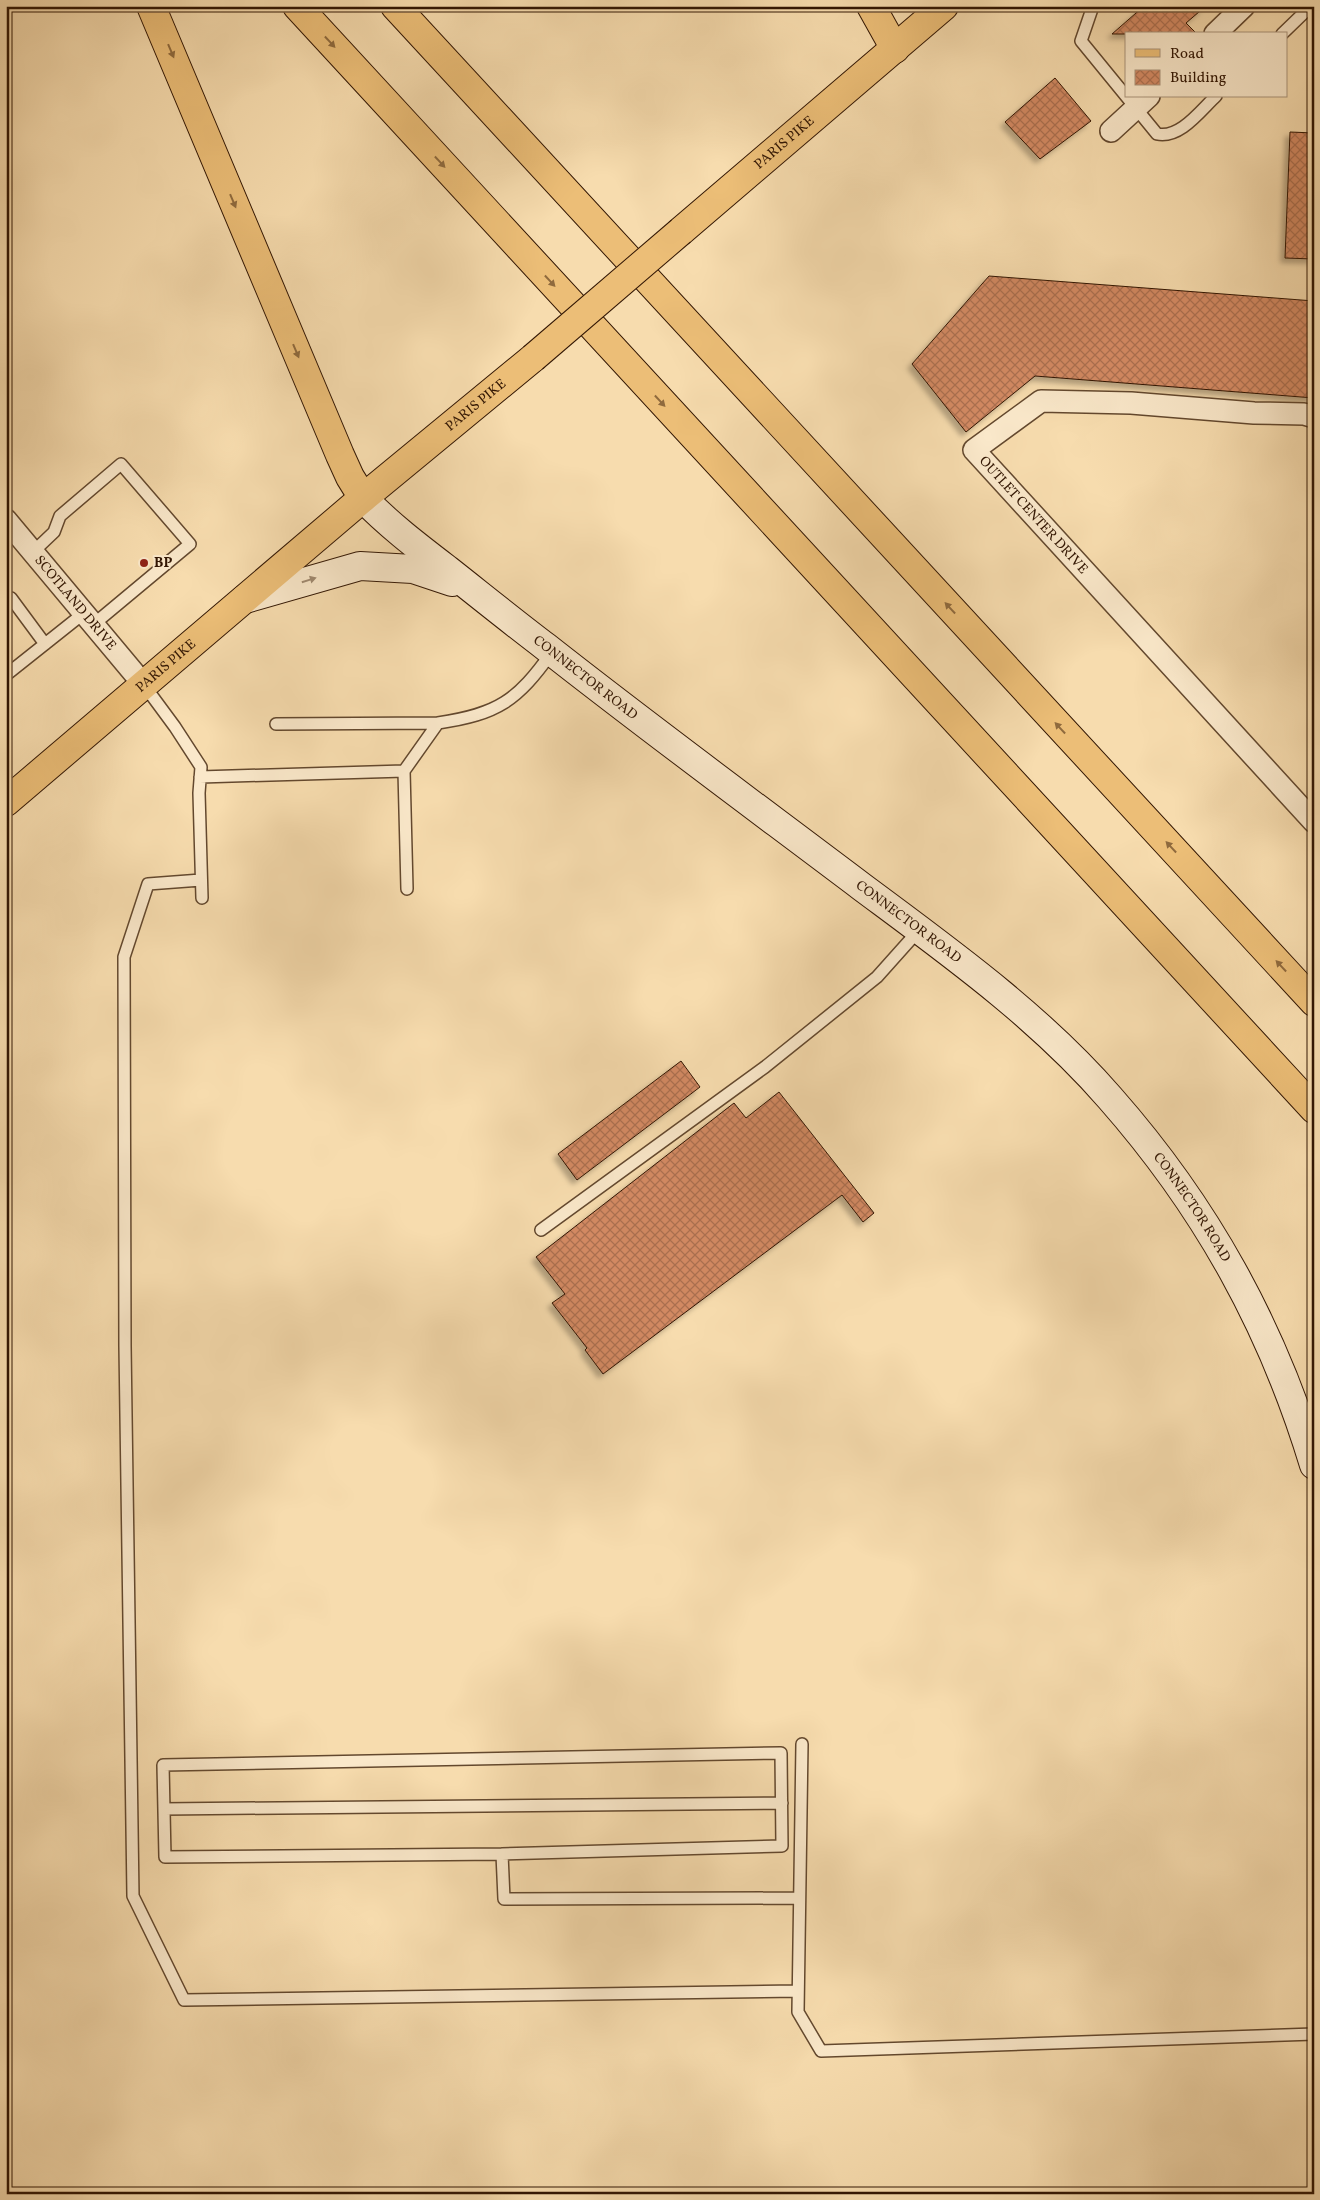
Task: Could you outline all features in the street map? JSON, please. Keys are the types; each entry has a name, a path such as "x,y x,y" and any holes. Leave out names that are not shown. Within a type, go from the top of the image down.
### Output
{"main road":[{"path":"151,6 340,455 350,477 364,498"},
{"path":"297,6 1314,1109"},
{"path":"395,6 1314,1002"},
{"path":"870,6 895,49"},
{"name":"PARIS PIKE","path":"6,802 245,598 533,358 944,6"},
{"name":"CONNECTOR ROAD","path":"364,498 403,536 552,652 919,930 1047,1033 1108,1095 1189,1197 1234,1272 1262,1326 1302,1425 1314,1465"},
{"path":"245,598 360,566 414,569 472,589"},
{"path":"1279,1072 1314,1117"}],"street":[{"path":"1217,32 1244,6"},
{"path":"1110,131 1143,102"},
{"name":"OUTLET CENTER DRIVE","path":"1314,417 1304,414 1254,413 1131,403 1041,401 974,450 1314,822"},
{"name":"SCOTLAND DRIVE","path":"6,520 144,685"}],"lane":[{"path":"1093,6 1081,41 1125,84"},
{"path":"1284,32 1311,6"},
{"path":"1143,102 1157,134 1166,136 1180,130 1214,98"},
{"path":"6,675 45,644 89,619 190,544 121,464 60,516 54,532 33,552"},
{"path":"11,598 45,644"},
{"path":"276,724 438,723 464,719 492,710 512,699 532,679 552,652"},
{"path":"144,685 175,726 201,767 202,898"},
{"path":"407,889 404,771 438,723"},
{"path":"200,777 404,771"},
{"path":"202,880 148,884 124,956 125,1336 133,1896 184,2000 798,1990"},
{"path":"541,1230 766,1067 877,977 919,930"},
{"path":"802,1744 798,2012 821,2050 1314,2034"},
{"path":"781,1753 782,1846 502,1854 165,1857 164,1809 163,1765 781,1753"},
{"path":"164,1809 782,1802"},
{"path":"502,1854 504,1899 799,1898"}],"building":[{"path":"1144,6 1206,6 1186,23 1195,32 1125,32 1125,34 1112,34"},
{"path":"1055,78 1091,121 1040,159 1005,122"},
{"path":"1290,132 1314,133 1314,259 1285,258"},
{"path":"989,276 1314,301 1314,398 1035,376 966,432 912,364"},
{"path":"681,1061 700,1087 577,1180 558,1154"},
{"path":"779,1092 874,1213 863,1222 842,1195 603,1374 585,1350 587,1348 552,1303 565,1294 536,1257 734,1103 746,1118"}],"place":[{"name":"BP","path":"144,563"}]}
